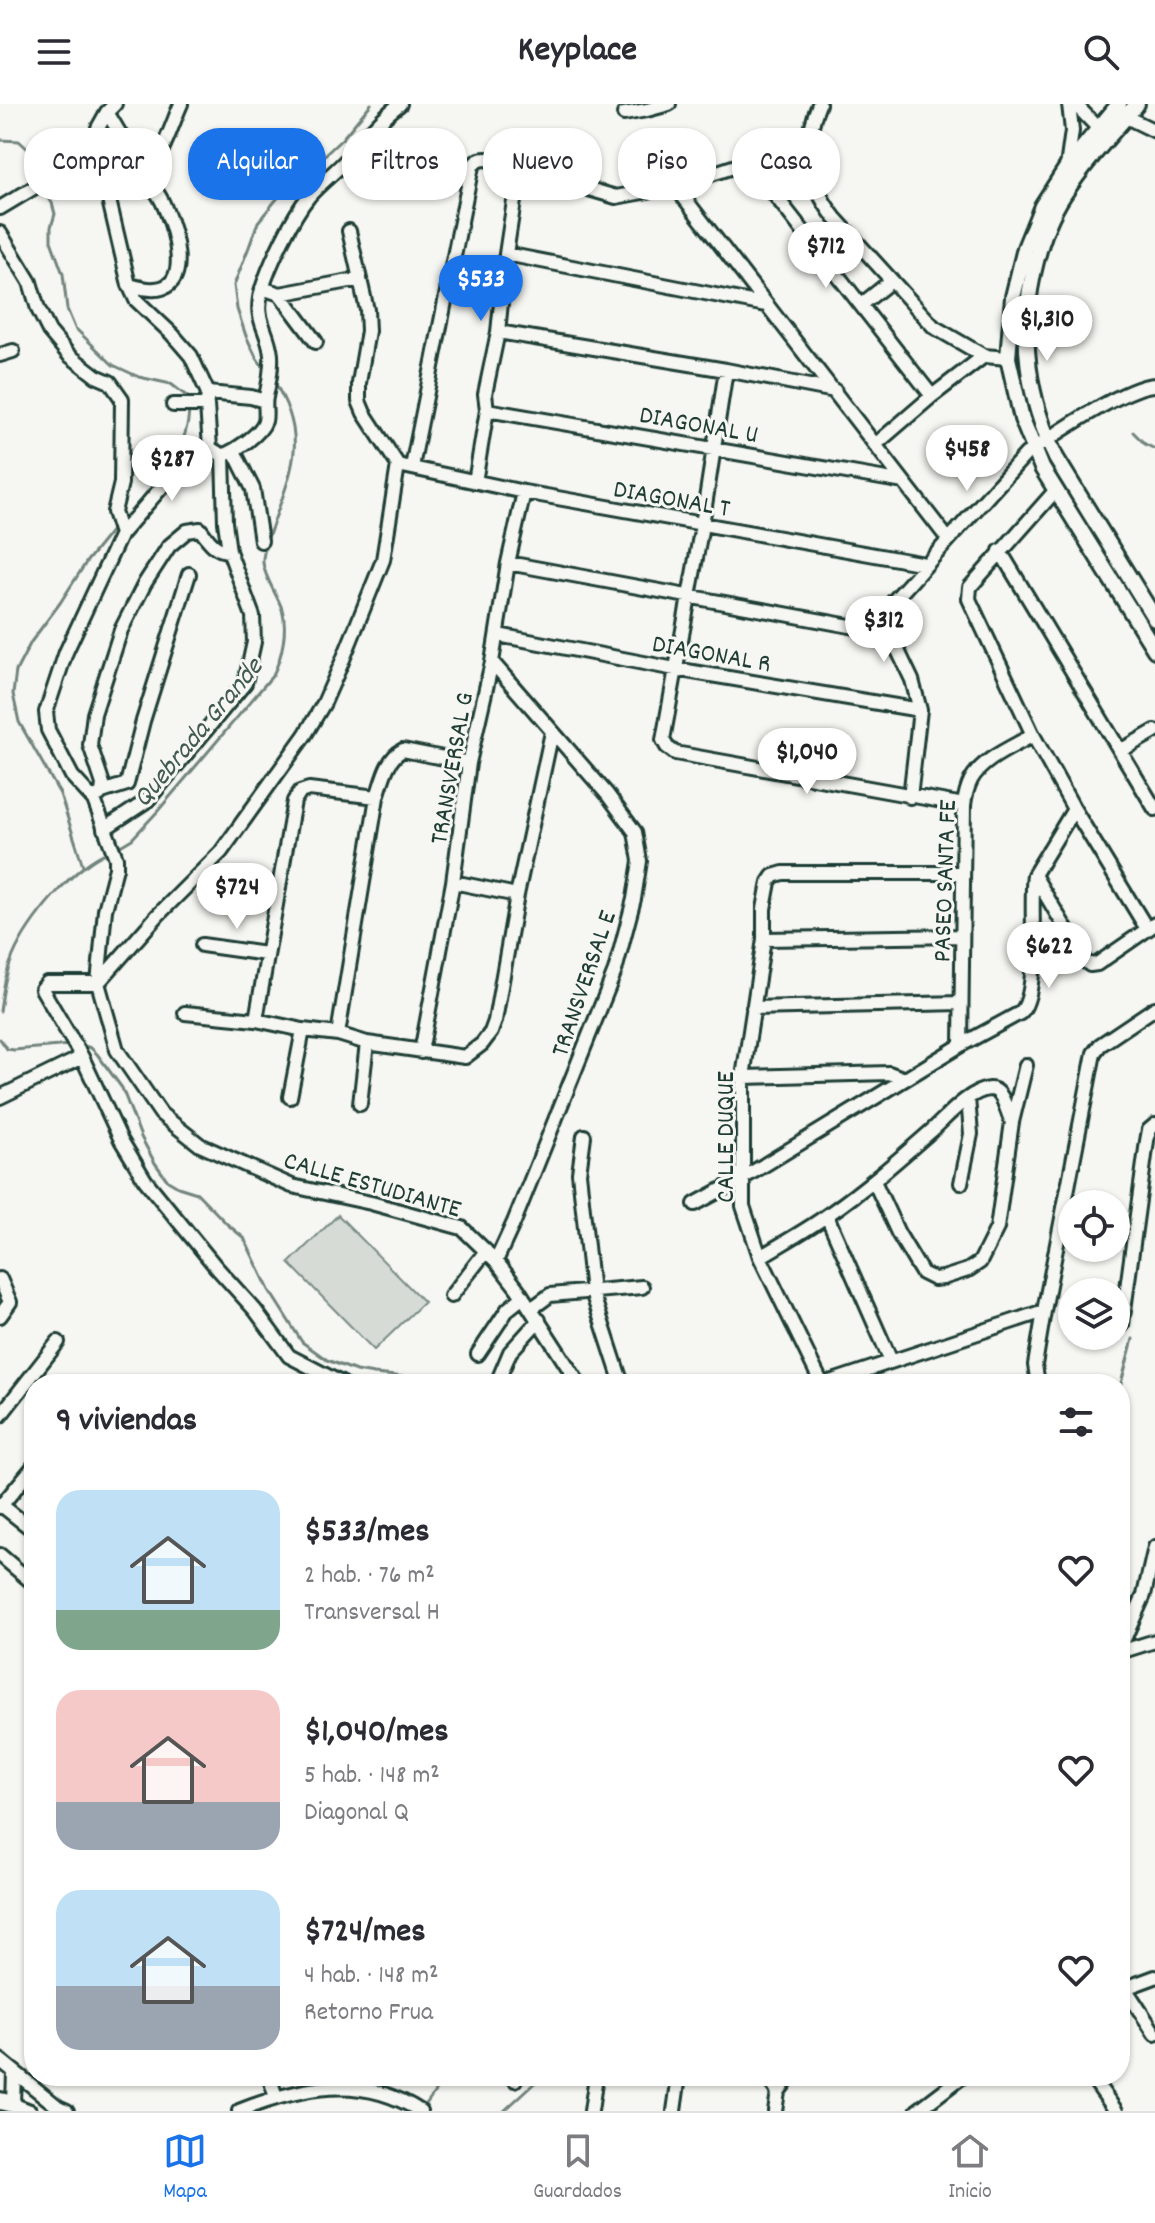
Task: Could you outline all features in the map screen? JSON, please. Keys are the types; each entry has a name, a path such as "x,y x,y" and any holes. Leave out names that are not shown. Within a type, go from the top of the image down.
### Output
{"main road":[{"path":"1137,104 1120,110 1054,212 1038,248 1028,295 1025,343 1031,388 1056,458 1155,619"},
{"path":"1103,133 1067,167 1042,206 1025,248 1013,297 1008,358 1022,419 1033,449 1055,491 1155,650"}],"street":[{"path":"170,128 181,104"},
{"path":"106,835 148,800 245,683 254,642 253,616 229,551 225,522 228,453 263,426 267,409 265,401 270,383 271,355 258,314 262,288 284,236 308,197 346,161 385,115 400,104"},
{"path":"624,114 669,104"},
{"path":"813,128 819,104"},
{"path":"1067,167 1072,131 1069,104"},
{"path":"1075,104 1103,133"},
{"path":"111,108 121,128"},
{"path":"111,108 98,128 109,200 129,285 136,300 191,356 210,448"},
{"path":"1120,110 1155,131"},
{"path":"412,467 472,166 483,159"},
{"path":"0,208 24,194"},
{"path":"129,285 160,289 175,278 179,259 161,200"},
{"path":"475,482 514,200"},
{"path":"686,200 948,539"},
{"path":"779,200 932,396"},
{"path":"821,200 934,327 984,356 1008,358"},
{"path":"324,1374 289,1356 255,1310 145,1180 42,987 47,983 98,983 158,915 221,852 312,725 342,662 383,560 398,465 359,401 368,331 367,310 349,231"},
{"path":"0,233 30,282 49,331 69,355 96,376 110,382 122,399 121,483 114,512 121,534"},
{"path":"506,254 766,305"},
{"path":"262,288 280,294 360,279"},
{"path":"861,305 891,281"},
{"path":"280,294 316,342"},
{"path":"498,332 835,391"},
{"path":"875,445 984,356"},
{"path":"726,370 663,740 675,753 964,805"},
{"path":"861,628 881,615 1026,454 1047,438 1127,394 1155,385"},
{"path":"173,405 251,397 265,401"},
{"name":"DIAGONAL U","path":"487,410 904,482"},
{"path":"189,574 143,721 127,784 98,796 72,776 48,730 46,712 66,652 121,534 180,466 193,455 210,448 228,453 253,489 261,541"},
{"name":"DIAGONAL T","path":"398,465 524,492 925,564"},
{"path":"1034,875 1090,965 1097,964 1151,926 1074,809 1033,735 969,599 970,587 1055,491"},
{"name":"TRANSVERSAL G","path":"421,1052 453,882 469,763 498,635 508,563 524,492"},
{"name":"CALLE ESTUDIANTE","path":"229,551 220,551 200,529 187,531 169,546 145,583 121,630 94,714 90,745 103,784 98,796 106,835 116,858 105,910 98,983 117,1050 161,1114 200,1145 292,1186 371,1203 462,1228 491,1256 523,1297 573,1374"},
{"path":"1000,551 1155,809"},
{"path":"508,563 888,633"},
{"path":"881,615 912,680 920,710 910,797"},
{"name":"DIAGONAL R","path":"498,635 675,669 920,710"},
{"name":"TRANSVERSAL E","path":"451,1296 491,1256 520,1208 615,971 634,899 640,861 635,832 607,794 492,662"},
{"path":"1120,751 1155,731"},
{"path":"185,1013 256,1020 338,1034 367,1043 465,1057 482,1044 495,1021 517,895 552,732"},
{"name":"PASEO SANTA FE","path":"961,1045 964,805 967,789 976,772 985,764 1033,735"},
{"path":"338,1034 377,797 390,761 403,750 469,763"},
{"path":"256,1020 294,801 300,792 309,789 377,797"},
{"path":"695,1204 1025,1009 1032,981 1031,893 1034,875 1074,809"},
{"name":"CALLE DUQUE","path":"818,1374 760,1257 743,1206 743,1077 764,939 764,909 769,882 773,876 783,873 963,873"},
{"path":"453,882 517,895"},
{"path":"764,939 962,936"},
{"path":"202,945 266,954"},
{"path":"753,1008 961,1003"},
{"path":"1036,1374 1035,1365 1044,1311 1094,1053 1100,1045 1155,1008"},
{"path":"290,1097 303,1030"},
{"path":"360,1104 367,1043"},
{"path":"0,1097 79,1052"},
{"path":"874,1181 898,1233 922,1273 934,1279 943,1278 968,1270 980,1262 997,1228 1012,1122 1026,1065"},
{"path":"743,1077 889,1073 905,1079"},
{"path":"760,1257 827,1216 874,1181 968,1098 987,1089 998,1092 1012,1122"},
{"path":"961,1183 971,1134 968,1098"},
{"path":"1128,1278 1147,1141 1149,1130 1155,1125"},
{"path":"584,1136 579,1173 592,1292 619,1374"},
{"path":"827,1216 891,1361"},
{"path":"0,1279 10,1302 0,1316"},
{"path":"531,1309 550,1295 642,1287"},
{"path":"478,1354 508,1309 523,1297"},
{"path":"853,1374 1044,1311"},
{"path":"501,1374 510,1352 539,1320"},
{"path":"33,1374 58,1342"},
{"path":"0,1416 24,1385"},
{"path":"24,1477 0,1505 24,1523"},
{"path":"1130,1627 1144,1595 1155,1547"},
{"path":"0,1555 24,1575"},
{"path":"1130,1647 1155,1641"},
{"path":"1130,1986 1155,1977"},
{"path":"1130,1999 1155,2034"},
{"path":"0,2060 24,2080"},
{"path":"14,2072 4,2101 30,2111"},
{"path":"32,2086 67,2111"},
{"path":"272,2086 276,2097"},
{"path":"591,2111 595,2086"},
{"path":"674,2111 678,2086"},
{"path":"774,2086 778,2092"},
{"path":"775,2111 778,2092 782,2086"},
{"path":"917,2111 950,2086"},
{"path":"1098,2086 1116,2111"},
{"path":"239,2111 276,2097 323,2088 380,2091 407,2108"},
{"path":"260,2111 308,2097 346,2094 379,2097 420,2111"}],"shaded area":[{"path":"338,1215 424,1302 374,1350 289,1263"}],"waterway":[{"name":"Quebrada Grande","path":"266,371 246,336 237,309 234,285 258,222 297,177 342,139 371,104"},
{"path":"0,140 19,141 31,152 35,178 52,203 55,214 51,241 63,274 67,309 75,328 113,365 139,377 171,384 189,398 189,403"},
{"name":"Quebrada Grande","path":"117,848 132,839 157,812 273,675 279,660 284,617 266,575 263,558 292,466 294,434 291,417 273,380"},
{"path":"129,515 176,455 187,427 189,411"},
{"path":"1133,432 1155,449"},
{"path":"83,866 60,794 19,722 13,694 16,671 31,642 113,529"},
{"name":"Quebrada Grande","path":"0,1011 10,963 29,927 67,881 110,851"},
{"name":"Quebrada Grande","path":"0,1039 7,1049 14,1050 70,1045"},
{"name":"Quebrada Grande","path":"81,1045 97,1054 122,1088 141,1137 168,1181 197,1193 244,1238 269,1290 302,1342 327,1360 374,1374"},
{"path":"1124,1374 1133,1339"},
{"name":"Quebrada Grande","path":"422,2110 438,2086"},
{"path":"504,2111 531,2086"}]}
